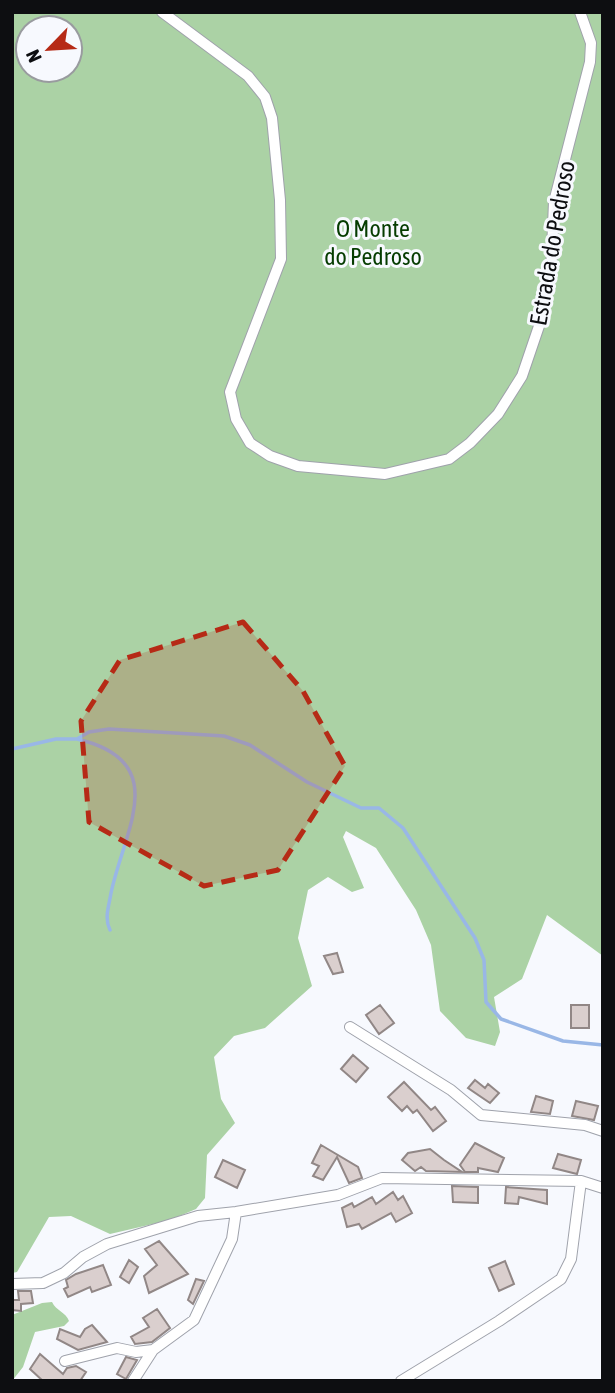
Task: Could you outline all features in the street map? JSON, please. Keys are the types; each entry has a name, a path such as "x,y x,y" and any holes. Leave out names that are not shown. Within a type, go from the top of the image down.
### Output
{"street":[{"name":"Estrada do Pedroso","path":"162,12 248,76 265,97 272,118 280,200 281,259 230,393 236,419 250,443 270,456 298,466 385,474 449,459 470,443 498,414 522,376 539,326 551,275 554,202 590,62 591,43 580,12"},
{"path":"350,1027 451,1090 481,1115 585,1125 603,1131"},
{"path":"12,1284 43,1283 64,1273 83,1257 107,1244 198,1216 338,1195 382,1178 581,1181 603,1188"},
{"path":"401,1381 561,1279 571,1259 581,1181"},
{"path":"132,1381 153,1350 194,1320 232,1239 236,1212"},
{"path":"65,1361 117,1348 136,1352 153,1350"}],"highlighted area":[{"path":"243,622 303,691 345,766 278,870 204,886 89,822 81,721 120,660"}],"green space":[{"name":"O Monte do Pedroso","path":"12,12 603,12 603,956 547,915 522,979 494,997 500,1032 495,1046 466,1038 440,1011 431,945 416,910 376,848 346,831 343,837 364,888 352,892 328,877 308,890 298,938 312,986 265,1028 234,1036 214,1057 221,1099 235,1123 207,1155 205,1198 196,1209 170,1220 110,1234 71,1216 49,1217 17,1272 12,1273"},
{"path":"52,1302 69,1321 64,1326 35,1332 23,1367 12,1381 12,1315 42,1303"}],"building":[{"path":"337,953 343,972 333,974 324,956"},
{"path":"380,1005 394,1023 379,1034 366,1015"},
{"path":"571,1005 589,1005 589,1028 571,1028"},
{"path":"353,1055 368,1068 356,1082 341,1069"},
{"path":"475,1080 485,1088 488,1084 499,1093 490,1103 468,1088"},
{"path":"404,1082 431,1110 435,1107 446,1121 433,1131 417,1110 413,1113 407,1106 402,1111 388,1097"},
{"path":"536,1096 553,1101 550,1114 531,1112"},
{"path":"576,1101 598,1106 594,1120 572,1116"},
{"path":"475,1143 504,1158 498,1172 478,1168 478,1172 465,1172 460,1165"},
{"path":"321,1145 358,1167 362,1178 349,1183 337,1157 323,1180 313,1176 319,1166 312,1163"},
{"path":"430,1149 462,1172 426,1171 421,1167 415,1171 402,1160 408,1153"},
{"path":"558,1154 581,1160 577,1174 553,1168"},
{"path":"223,1160 245,1170 237,1188 215,1177"},
{"path":"452,1186 478,1187 478,1203 453,1202"},
{"path":"506,1187 547,1190 547,1204 519,1197 518,1204 505,1203"},
{"path":"393,1192 398,1200 403,1196 412,1213 396,1222 391,1213 362,1229 359,1224 347,1227 342,1208 352,1203 354,1207 372,1197 376,1204"},
{"path":"159,1241 188,1274 149,1293 144,1276 157,1265 145,1249"},
{"path":"129,1260 138,1267 129,1283 120,1277"},
{"path":"505,1261 514,1284 499,1291 489,1268"},
{"path":"103,1265 111,1285 92,1292 90,1287 68,1297 64,1289 68,1287 66,1280"},
{"path":"196,1279 204,1281 193,1304 188,1300"},
{"path":"18,1291 31,1291 33,1303 21,1304 21,1311 12,1310 12,1300 19,1300"},
{"path":"157,1309 170,1328 152,1342 135,1344 131,1337 149,1327 143,1318"},
{"path":"92,1325 107,1342 78,1350 57,1339 60,1329 80,1337 85,1329"},
{"path":"40,1354 63,1374 67,1368 76,1366 86,1372 80,1381 43,1381 30,1369"},
{"path":"126,1357 137,1360 126,1379 117,1374"}],"waterway":[{"path":"12,749 56,739 77,739 89,732 109,729 224,736 250,745 307,782 361,808 379,808 403,828 475,938 484,960 486,1002 501,1019 563,1041 603,1045"},
{"path":"77,739 107,749 125,763 133,781 135,801 131,822 108,907 107,921 110,930"}]}
